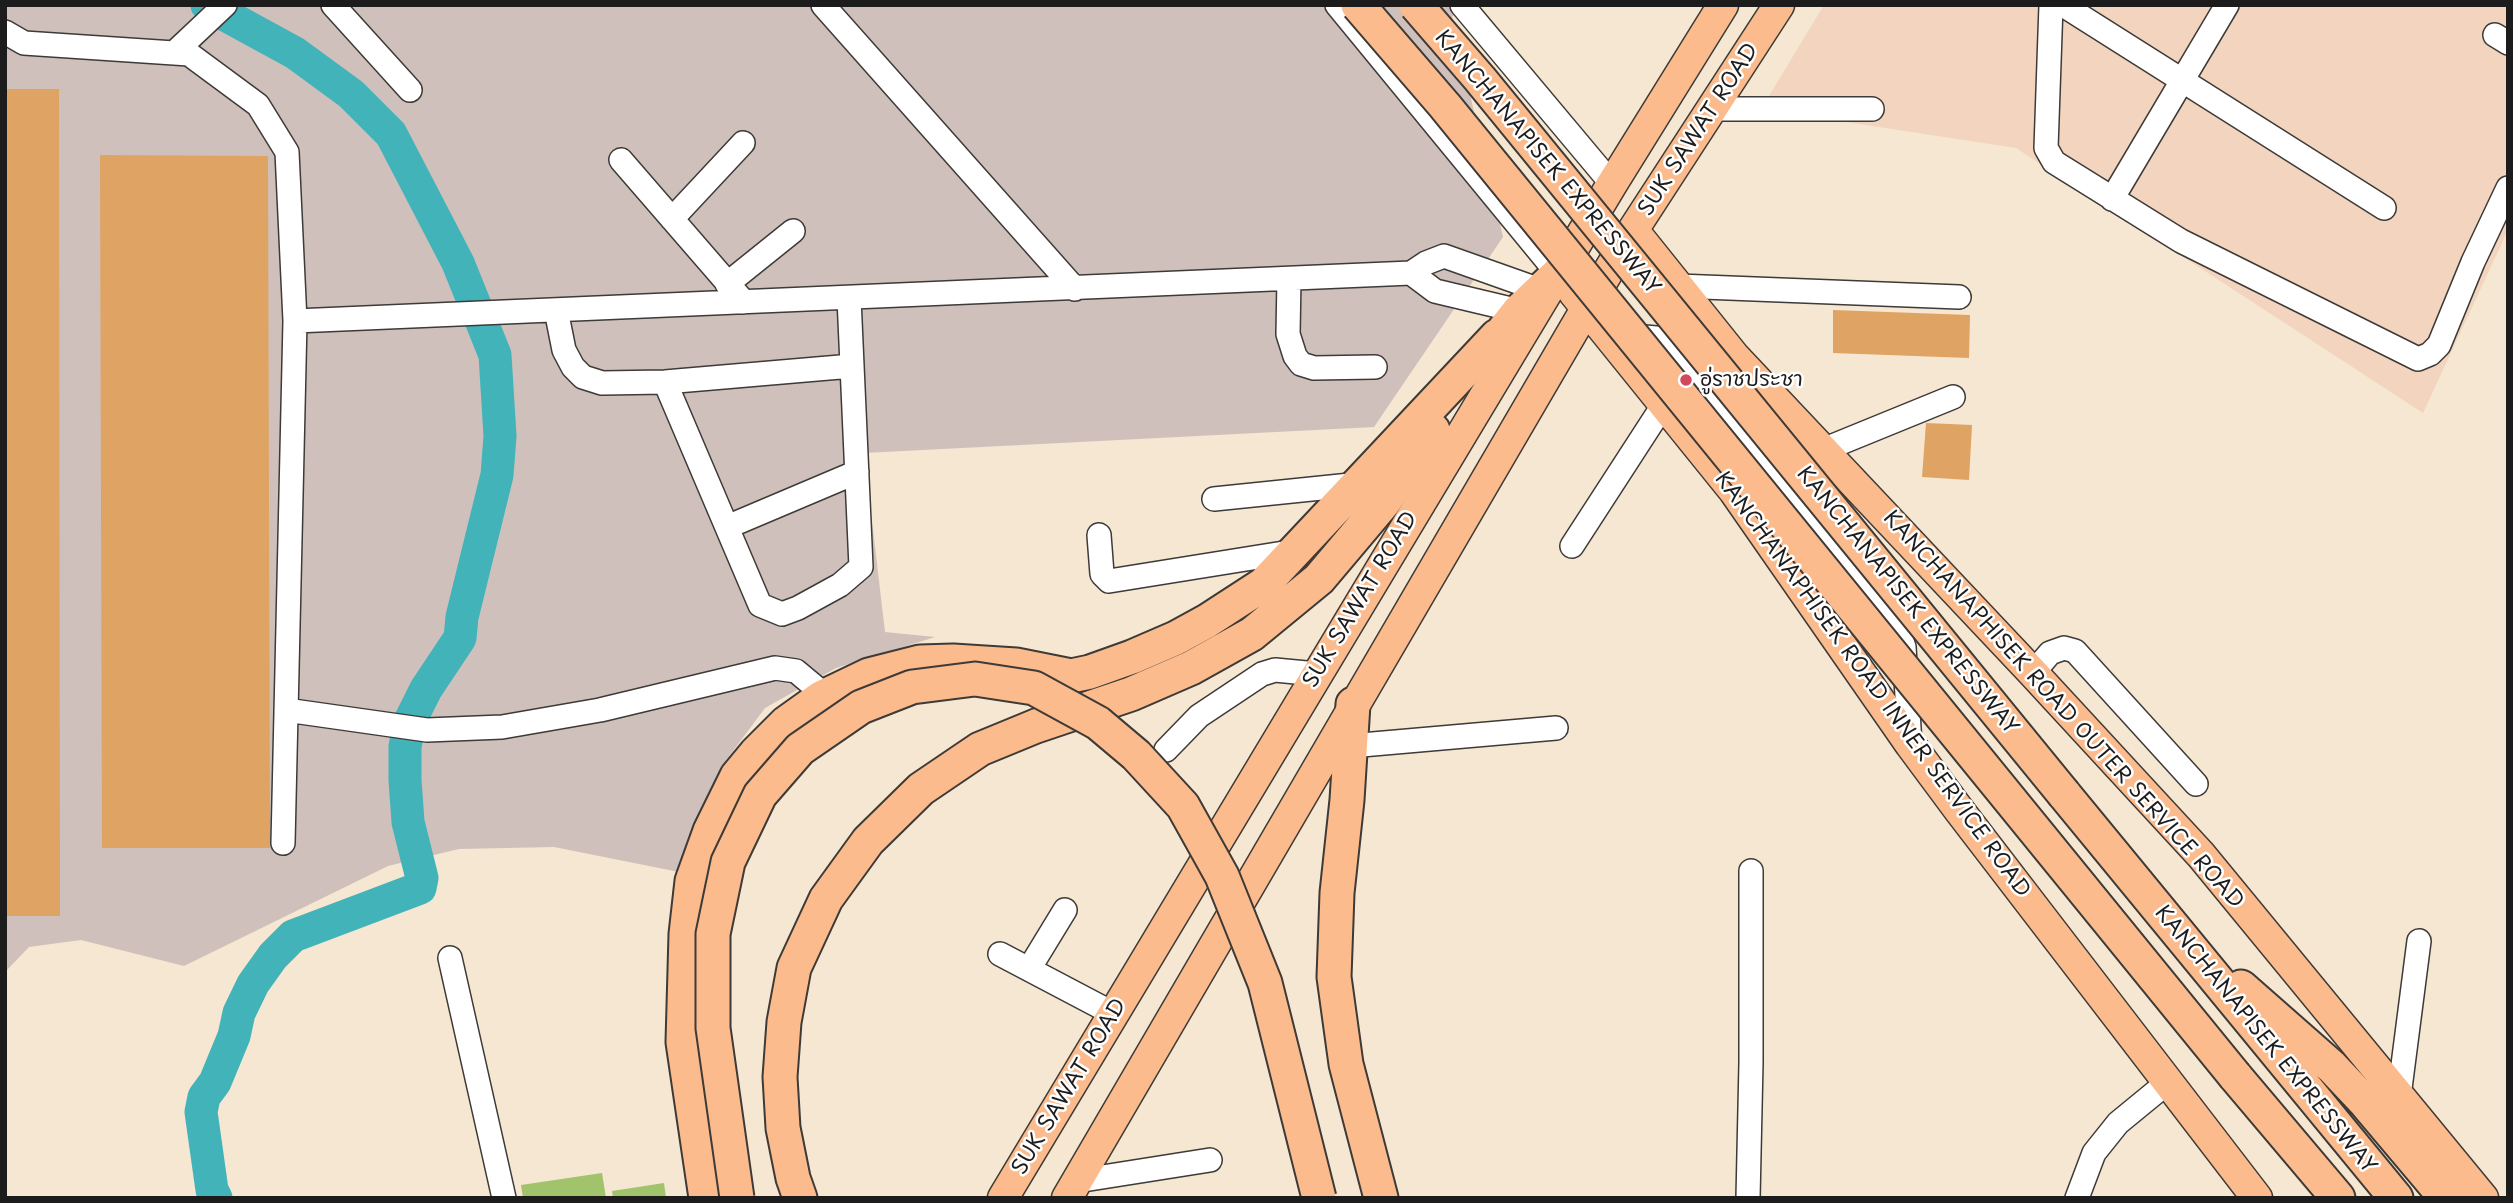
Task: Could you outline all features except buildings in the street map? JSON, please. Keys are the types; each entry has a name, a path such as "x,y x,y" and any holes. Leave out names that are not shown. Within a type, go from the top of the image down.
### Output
{"highway":[{"name":"KANCHANAPISEK EXPRESSWAY","path":"1358,5 1445,106 2235,1076 2338,1198"},
{"name":"KANCHANAPISEK EXPRESSWAY","path":"1416,5 1480,79 2396,1198"},
{"path":"706,1198 684,1042 686,934 692,881 710,831 737,776 786,723 826,696 869,675 920,662 953,661 1016,665 1070,676 1090,672 1176,638 1207,621 1264,584 1539,292"},
{"path":"800,1198 783,1128 780,1077 784,1022 794,968 826,899 868,841 922,789 980,749 1036,726 1131,694 1191,668 1252,634 1319,579 1384,502 1497,336"},
{"path":"737,1198 713,1028 713,934 728,862 760,795 800,749 861,707 873,702 912,687 975,679 1034,688 1098,723 1136,755 1183,806 1222,876 1265,983 1320,1198"},
{"path":"1353,704 1337,893 1334,977 1346,1064 1381,1198"},
{"path":"2182,939 2258,1000 2332,1067 2446,1198"},
{"path":"2235,1076 2314,1198"}],"main road":[{"name":"SUK SAWAT ROAD","path":"1003,1198 1317,674 1539,292 1612,184 1723,5"},
{"name":"SUK SAWAT ROAD","path":"1072,1189 1587,307 1633,230 1779,5"},
{"name":"KANCHANAPHISEK ROAD OUTER SERVICE ROAD","path":"1633,230 1734,356 2202,855 2483,1198"},
{"name":"KANCHANAPHISEK ROAD INNER SERVICE ROAD","path":"1539,292 1587,307 1734,491 1910,744 2257,1198"}],"street":[{"path":"174,53 225,5"},
{"path":"333,5 410,90"},
{"path":"823,5 1075,289"},
{"path":"1337,5 1539,292"},
{"path":"1462,5 1612,184"},
{"path":"2051,5 2046,148 2054,162 2181,241 2418,359 2430,354 2439,345 2473,262 2508,188"},
{"path":"2063,5 2384,208"},
{"path":"2112,199 2227,5"},
{"path":"5,32 24,43 189,54 258,105 287,152 295,321 283,844"},
{"path":"1713,108 1872,109"},
{"path":"672,219 743,144"},
{"path":"621,160 744,302"},
{"path":"727,284 793,231"},
{"path":"295,321 1411,273 1444,256 1539,292"},
{"path":"1411,273 1435,291 1539,292"},
{"path":"1289,279 1288,334 1295,356 1301,364 1314,368 1375,367"},
{"path":"1678,286 1959,298"},
{"path":"665,382 760,606 782,614 798,608 840,585 861,567 849,298"},
{"path":"556,310 564,350 573,367 583,377 602,383 665,382 852,366"},
{"path":"1618,346 1645,337 1667,343 1884,601 1904,647 1910,744"},
{"path":"1823,450 1953,397"},
{"path":"1572,546 1664,404"},
{"path":"727,527 857,472"},
{"path":"1214,499 1360,484"},
{"path":"1099,535 1102,575 1110,581 1296,551"},
{"path":"2034,673 2050,653 2064,648 2075,651 2196,784"},
{"path":"286,710 427,730 502,727 588,712 775,668 796,671 826,696"},
{"path":"1166,750 1199,716 1262,674 1275,670 1317,674"},
{"path":"1350,746 1556,728"},
{"path":"1748,1198 1751,871"},
{"path":"1029,970 1065,909"},
{"path":"2399,1096 2419,941"},
{"path":"1000,954 1114,1014"},
{"path":"450,958 504,1198"},
{"path":"2077,1198 2094,1153 2118,1123 2168,1082"},
{"path":"1072,1189 1210,1160"}],"shaded area":[{"path":"5,5 1464,5 1452,17 1503,237 1374,427 864,453 885,632 935,637 836,668 765,708 721,767 684,873 554,847 459,849 388,866 184,966 81,940 29,947 5,972"},
{"path":"1824,5 2508,5 2508,230 2423,413 2016,148 1761,109"}],"green space":[{"path":"602,1173 606,1198 523,1198 521,1185"},
{"path":"664,1183 666,1198 613,1198 612,1191"}],"waterway":[{"path":"207,5 295,53 351,94 391,134 458,263 495,355 500,436 497,475 462,617 460,638 426,689 409,723 405,747 405,780 408,822 422,878 420,888 293,936 273,956 253,984 239,1013 234,1036 215,1082 204,1097 201,1112 212,1190 216,1198"}],"place":[{"name":"อู่ราชประชา","path":"1686,380"}]}
